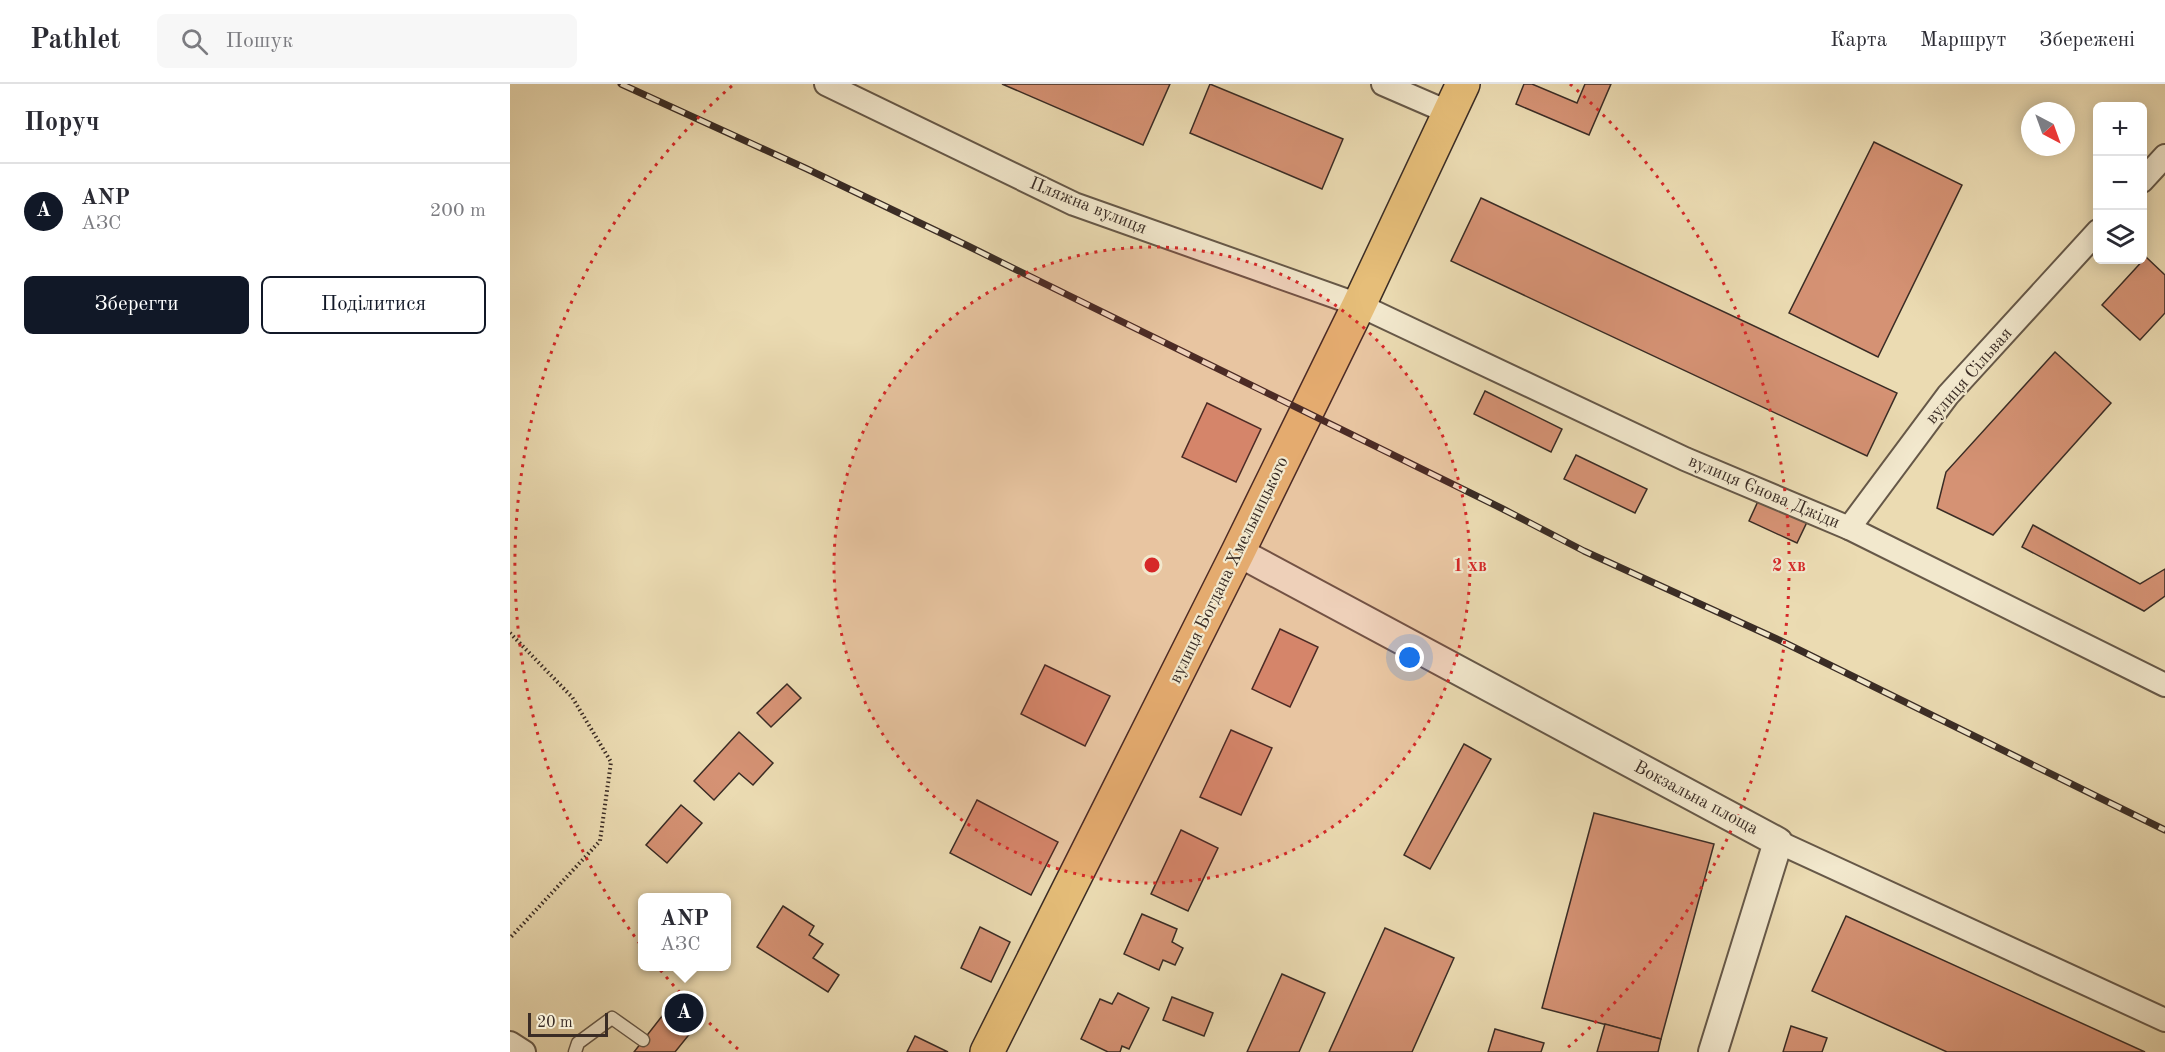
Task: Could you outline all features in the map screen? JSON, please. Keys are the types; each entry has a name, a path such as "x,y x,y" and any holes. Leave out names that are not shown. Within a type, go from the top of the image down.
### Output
{"highway":[{"name":"вулиця Богдана Хмельницького","path":"987,1052 1238,552 1359,305 1463,84"}],"street":[{"name":"Пляжна вулиця","path":"826,84 1074,204 1359,305"},
{"path":"1383,84 1450,113"},
{"path":"2147,176 2165,156"},
{"name":"вулиця Сільвая","path":"1849,528 1948,395 2093,235"},
{"name":"вулиця Єнова Джіди","path":"1359,305 1685,459 1849,528 2165,685"},
{"name":"Вокзальна площа","path":"1238,552 1778,842 2165,1020"},
{"path":"1713,1052 1778,842"},
{"path":"510,1043 524,1052"}],"lane":[{"path":"575,1052 578,1043 612,1018 643,1040"}],"path":[{"path":"510,633 573,697 611,762 600,841 510,938"}],"building":[{"path":"1002,84 1170,84 1143,145"},
{"path":"1210,84 1343,139 1322,189 1190,133"},
{"path":"1524,84 1532,84 1577,103 1585,84 1611,84 1589,135 1516,104"},
{"path":"1874,142 1962,185 1878,357 1789,313"},
{"path":"1481,198 1897,393 1867,456 1451,261"},
{"path":"2147,258 2165,275 2165,313 2140,340 2102,305 2140,264 2147,264"},
{"path":"2055,352 2111,403 1993,535 1937,508 1946,472"},
{"path":"1485,391 1562,429 1551,452 1474,414"},
{"path":"1207,403 1261,429 1236,482 1182,457"},
{"path":"1576,455 1647,489 1635,513 1564,479"},
{"path":"1759,499 1807,522 1797,543 1749,521"},
{"path":"2033,525 2140,584 2165,569 2165,596 2144,611 2022,547"},
{"path":"1280,629 1318,647 1290,707 1252,689"},
{"path":"1045,665 1110,696 1085,746 1021,714"},
{"path":"787,684 801,698 771,727 757,713"},
{"path":"1231,730 1272,748 1241,815 1200,797"},
{"path":"739,732 773,763 753,785 739,773 714,800 694,781"},
{"path":"1464,744 1491,759 1430,869 1404,855"},
{"path":"977,800 1058,842 1031,895 950,853"},
{"path":"681,805 702,823 667,863 646,845"},
{"path":"1594,813 1714,844 1661,1039 1542,1008"},
{"path":"1181,830 1218,848 1188,911 1151,894"},
{"path":"783,906 814,926 809,935 823,944 813,958 839,975 828,992 757,947"},
{"path":"1142,914 1177,929 1172,942 1183,948 1175,965 1163,960 1159,970 1124,954"},
{"path":"1846,916 2145,1052 1947,1052 1812,991"},
{"path":"980,927 1010,942 991,982 961,968"},
{"path":"1385,928 1454,958 1412,1052 1329,1052"},
{"path":"1282,974 1325,993 1299,1052 1247,1052"},
{"path":"1118,993 1149,1008 1129,1049 1122,1046 1120,1052 1108,1052 1081,1039 1100,999 1112,1004"},
{"path":"1172,997 1213,1013 1204,1036 1163,1020"},
{"path":"682,1000 696,1011 685,1026 671,1014"},
{"path":"666,1011 692,1031 675,1052 634,1052"},
{"path":"1605,1024 1661,1039 1658,1052 1597,1052"},
{"path":"1791,1026 1827,1038 1822,1052 1783,1052"},
{"path":"1495,1029 1544,1043 1541,1052 1488,1052"},
{"path":"915,1036 948,1052 907,1052"}],"railway":[{"path":"621,84 966,245 1584,551 1779,640 2165,830"}],"place":[{"name":"ANP","path":"684,1013"}]}
